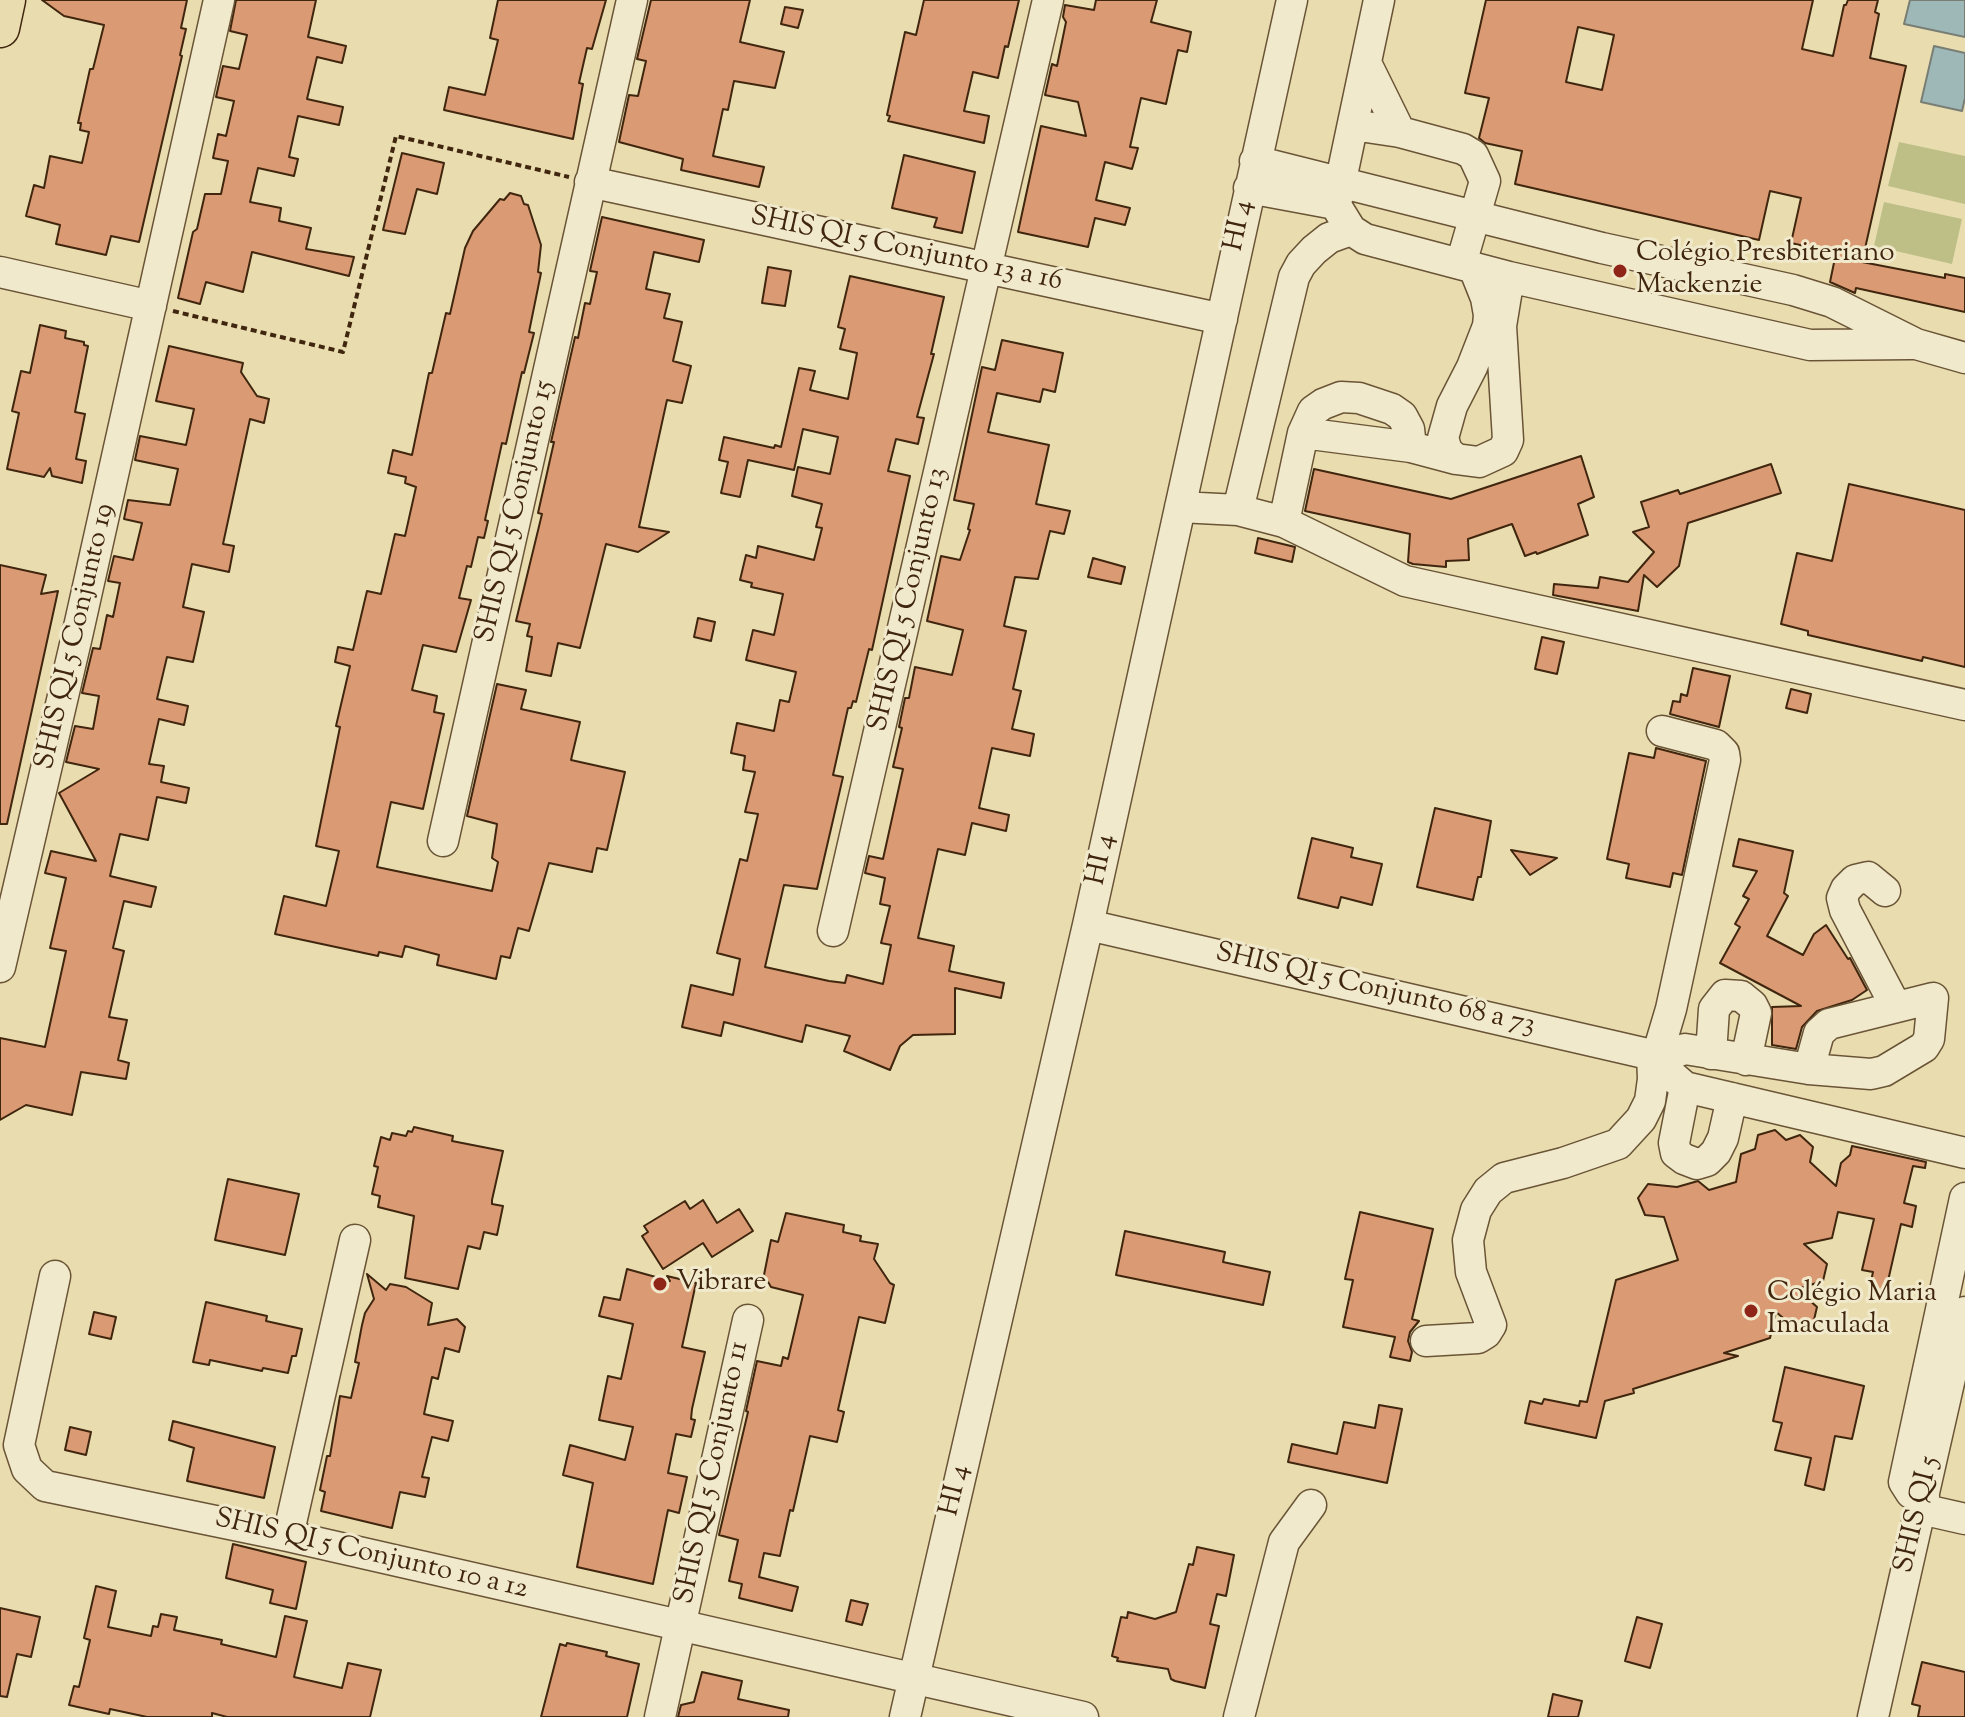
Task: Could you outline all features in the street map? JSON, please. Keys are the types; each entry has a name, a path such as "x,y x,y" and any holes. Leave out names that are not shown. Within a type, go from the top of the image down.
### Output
{"main road":[{"path":"0,28 6,0"}],"street":[{"name":"SHIS QI 5 Conjunto 19","path":"0,967 219,0"},
{"name":"SHIS QI 5 Conjunto 15","path":"443,841 632,0"},
{"name":"SHIS QI 5 Conjunto 13","path":"833,931 1048,0"},
{"name":"HI 4","path":"905,1717 1088,925 1292,0"},
{"path":"1238,510 1294,277 1301,264 1329,238 1343,205 1353,125 1379,0"},
{"path":"1366,63 1400,132"},
{"path":"1303,433 1411,447 1479,462 1503,451 1508,440 1494,326 1486,298 1468,266 1474,216 1485,181 1473,155 1463,149 1400,132 1353,125"},
{"path":"1252,174 1343,205 1474,216 1793,290 1832,302 1916,344 1965,358"},
{"name":"SHIS QI 5 Conjunto 13 a 16","path":"590,182 1222,319"},
{"path":"1343,205 1365,239 1522,280 1810,345 1916,344"},
{"path":"1456,459 1447,451 1443,438 1452,406 1548,234"},
{"path":"0,272 151,306"},
{"path":"1810,345 1827,332 1834,321 1832,302"},
{"path":"1284,522 1303,433 1313,411 1323,404 1341,397 1359,398 1392,409 1402,416 1409,429 1411,447"},
{"path":"1180,507 1238,510 1284,522 1405,581 1965,705"},
{"path":"1426,1341 1478,1338 1491,1325 1471,1272 1468,1240 1476,1210 1488,1191 1504,1178 1563,1163 1618,1144 1641,1119 1650,1101 1657,1056 1671,1009 1725,760 1724,753 1716,745 1662,731"},
{"path":"1885,891 1868,877 1855,880 1842,898 1845,910 1896,1007"},
{"name":"SHIS QI 5 Conjunto 68 a 73","path":"1088,925 1657,1056"},
{"path":"1711,1054 1714,1009 1725,995 1741,996 1756,1013 1746,1060"},
{"path":"1657,1056 1685,1049 1809,1069 1871,1074 1884,1071 1924,1047 1929,1039 1933,998 1829,1024 1819,1033 1809,1069"},
{"path":"1657,1056 1670,1074 1685,1087 1965,1153"},
{"path":"1685,1087 1674,1143 1676,1153 1697,1164 1707,1161 1716,1152 1723,1138 1732,1098"},
{"path":"1965,1198 1904,1482 1906,1489 1922,1503 1965,1519"},
{"path":"288,1536 355,1240"},
{"name":"SHIS QI 5 Conjunto 10 a 12","path":"55,1276 19,1445 21,1456 34,1478 45,1486 288,1536 913,1677 1039,1712 1083,1717"},
{"name":"SHIS QI 5","path":"1873,1717 1965,1312"},
{"name":"SHIS QI 5 Conjunto 11","path":"660,1717 748,1320"},
{"path":"1239,1717 1284,1542 1311,1505"}],"path":[{"path":"151,306 343,352 396,136 590,182"}],"green space":[{"path":"1899,142 1965,156 1965,204 1888,186"},
{"path":"1884,202 1962,219 1952,264 1874,246"}],"water":[{"path":"1910,0 1965,0 1965,37 1904,24"},
{"path":"1934,46 1965,53 1962,111 1921,102"}],"building":[{"path":"42,0 187,0 181,28 186,29 182,56 139,242 111,236 106,255 56,244 60,225 26,216 34,185 44,188 50,156 82,163 89,132 80,130 81,123 78,123 104,25 64,16"},
{"path":"236,0 316,0 308,37 346,46 342,63 317,57 307,99 343,107 339,125 298,116 289,157 298,159 294,176 258,168 250,202 281,208 279,221 311,228 306,249 354,257 349,276 252,252 243,292 206,282 200,304 178,298 205,194 221,194 228,161 213,158 218,134 226,136 234,101 216,97 223,66 239,69 247,35 230,31"},
{"path":"498,0 606,0 592,49 587,48 579,83 583,84 573,139 444,110 449,87 485,95 498,40 490,38"},
{"path":"651,0 750,0 740,42 784,52 775,88 734,81 728,110 723,109 713,156 764,167 759,187 681,170 683,159 619,142 629,95 638,96 646,61 637,59"},
{"path":"924,0 1019,0 998,78 973,72 964,111 989,116 984,143 888,121 905,32 916,35"},
{"path":"1096,0 1157,0 1151,22 1191,32 1187,52 1178,50 1166,104 1141,98 1130,147 1138,148 1132,169 1105,162 1096,200 1130,208 1125,225 1095,218 1088,247 1018,232 1041,126 1086,136 1078,102 1045,95 1052,64 1057,66 1066,22 1063,17 1065,5 1094,10"},
{"path":"1486,0 1813,0 1802,49 1833,56 1844,5 1848,0 1878,0 1875,12 1879,14 1870,58 1906,66 1862,262 1945,278 1945,274 1965,278 1965,312 1856,288 1855,293 1830,282 1836,253 1791,243 1801,198 1770,191 1759,240 1515,184 1522,151 1485,143 1479,138 1489,98 1465,93","holes":["1578,27 1614,35 1602,90 1566,82"]},
{"path":"785,7 803,10 798,28 781,24"},
{"path":"402,153 444,163 437,194 417,189 405,234 383,230"},
{"path":"904,155 975,172 962,233 934,227 937,218 892,208"},
{"path":"510,193 521,196 524,204 528,205 541,245 538,272 541,273 529,332 534,333 506,444 502,443 484,538 478,537 459,598 471,600 456,652 423,645 412,690 437,696 434,712 444,714 423,809 391,802 377,867 492,891 498,862 492,858 497,824 467,816 497,684 526,690 521,709 580,722 571,760 625,772 607,850 597,848 592,872 549,863 529,931 518,928 510,958 501,956 496,979 437,965 439,955 405,946 402,957 379,952 378,956 275,934 284,896 326,906 339,851 316,846 340,727 336,726 350,666 335,662 338,647 353,650 367,591 381,594 395,534 405,536 416,487 405,483 406,477 388,473 393,450 412,455 429,373 432,373 446,313 450,314 465,248 473,231 500,199 504,200"},
{"path":"602,217 704,240 699,262 654,252 646,289 670,294 664,318 682,322 673,361 691,366 682,403 667,400 639,527 669,532 638,552 606,544 580,648 558,643 551,676 526,671 532,637 527,636 530,624 516,621 542,514 538,513 554,442 551,442 575,337 578,338 585,303 590,304 597,272 590,271"},
{"path":"768,267 791,271 785,306 762,303"},
{"path":"850,276 944,297 931,354 934,354 917,417 924,418 918,444 896,439 888,471 910,476 872,650 869,649 856,702 853,701 851,708 848,708 833,775 843,777 817,889 784,885 765,967 829,981 845,983 847,975 883,984 891,945 881,943 890,906 880,904 885,878 865,873 869,856 883,859 903,769 893,767 902,728 899,727 915,667 952,675 963,630 927,621 941,556 960,560 970,530 974,504 954,500 982,367 995,370 1002,340 1063,353 1055,392 1043,389 1040,402 997,393 988,432 1049,445 1036,504 1070,511 1064,534 1050,531 1038,579 1015,577 1004,626 1026,631 1013,689 1021,691 1012,729 1034,734 1030,756 992,748 979,808 1009,815 1006,831 972,823 965,855 938,849 918,938 954,946 949,971 1004,983 1001,998 955,988 955,1034 913,1035 900,1046 890,1070 844,1051 850,1036 806,1025 802,1042 724,1022 721,1036 682,1027 691,985 733,995 740,959 717,953 740,859 747,861 758,814 745,812 755,772 743,770 745,756 731,753 737,723 774,731 780,700 789,702 796,672 746,660 753,630 774,635 783,594 751,587 752,583 740,580 746,555 756,558 758,546 814,560 822,528 816,527 822,504 792,496 798,467 830,474 838,437 803,429 794,470 748,460 740,497 721,493 728,462 719,460 724,437 781,447 799,368 815,371 810,390 848,399 857,353 840,349 845,329 838,327"},
{"path":"40,325 66,331 65,338 84,342 88,346 75,412 85,414 76,459 86,461 82,483 52,476 50,468 44,477 7,469 19,413 12,411 21,371 30,373"},
{"path":"169,346 243,363 241,372 257,396 269,399 264,423 250,419 223,544 234,546 229,572 192,564 183,607 204,612 193,662 167,657 157,699 188,706 184,725 159,719 149,764 164,766 161,782 189,788 186,803 157,797 148,840 120,834 110,876 156,887 151,907 124,901 113,948 124,951 109,1017 127,1020 118,1060 129,1063 126,1079 81,1072 72,1115 26,1105 0,1120 0,1038 45,1047 66,951 50,948 66,878 45,873 51,851 96,861 59,793 99,769 66,762 75,726 93,729 99,696 82,693 93,648 100,649 107,615 113,617 120,583 108,581 114,556 133,560 142,523 124,519 128,500 170,505 178,469 135,460 140,436 186,445 194,409 156,401"},
{"path":"1581,456 1594,497 1578,504 1588,535 1537,554 1525,556 1512,524 1468,539 1469,560 1446,561 1446,567 1413,564 1408,562 1410,534 1305,511 1314,469 1451,499"},
{"path":"1771,464 1781,493 1688,523 1679,566 1657,587 1644,575 1638,611 1553,595 1554,584 1598,588 1600,577 1628,582 1654,552 1633,532 1649,527 1641,502 1678,490 1680,494"},
{"path":"1849,484 1965,510 1965,667 1923,657 1922,661 1808,635 1808,631 1781,624 1797,553 1832,561"},
{"path":"1258,538 1295,547 1292,562 1255,553"},
{"path":"1093,558 1125,567 1121,584 1088,577"},
{"path":"0,565 46,575 41,594 58,591 7,824 0,824"},
{"path":"698,618 715,622 711,641 694,637"},
{"path":"1542,637 1564,642 1557,674 1535,669"},
{"path":"1693,668 1730,676 1719,727 1670,714 1673,701 1680,702 1681,694 1687,696"},
{"path":"1791,689 1811,694 1807,713 1786,708"},
{"path":"1656,748 1706,761 1682,875 1673,873 1670,887 1626,878 1629,864 1607,859 1629,753 1654,758"},
{"path":"1435,808 1491,821 1481,877 1478,877 1473,900 1417,887"},
{"path":"1312,838 1353,848 1351,857 1382,864 1372,905 1341,897 1338,908 1298,898"},
{"path":"1739,839 1793,851 1784,893 1788,896 1767,936 1803,955 1814,934 1826,925 1850,958 1867,990 1852,1000 1817,1011 1802,1027 1796,1049 1772,1045 1772,1007 1801,1006 1720,963 1740,927 1735,924 1749,899 1743,896 1757,871 1733,866"},
{"path":"1511,850 1557,858 1530,875"},
{"path":"414,1127 453,1136 452,1141 503,1151 492,1200 492,1204 503,1206 497,1235 484,1232 480,1249 468,1246 458,1289 405,1278 414,1216 378,1207 380,1196 372,1194 381,1137 390,1140 392,1133 406,1136"},
{"path":"1775,1130 1786,1140 1800,1135 1813,1147 1810,1162 1836,1186 1841,1163 1850,1155 1852,1146 1926,1162 1925,1168 1913,1166 1904,1203 1916,1206 1912,1227 1901,1224 1885,1294 1869,1291 1873,1272 1862,1270 1874,1219 1838,1212 1832,1238 1804,1244 1827,1264 1823,1281 1797,1289 1817,1307 1813,1324 1793,1330 1794,1327 1776,1312 1770,1338 1724,1353 1738,1356 1605,1401 1596,1438 1525,1423 1530,1401 1542,1404 1544,1399 1579,1406 1580,1401 1587,1402 1616,1280 1678,1260 1664,1217 1645,1215 1638,1198 1648,1184 1677,1187 1698,1181 1709,1190 1736,1182 1741,1154 1755,1149 1758,1135"},
{"path":"228,1179 299,1194 285,1255 215,1240"},
{"path":"703,1200 717,1223 739,1209 753,1231 712,1257 703,1243 663,1269 642,1236 648,1232 644,1226 685,1201 690,1209"},
{"path":"1360,1212 1433,1229 1412,1319 1419,1321 1410,1332 1408,1341 1412,1352 1410,1361 1390,1357 1395,1337 1343,1327 1353,1280 1345,1279"},
{"path":"786,1213 844,1225 843,1232 861,1236 860,1241 878,1244 874,1259 894,1285 885,1323 859,1317 838,1410 844,1412 837,1442 810,1436 780,1556 764,1553 759,1577 798,1587 792,1611 739,1598 742,1584 729,1581 738,1540 719,1535 757,1361 781,1366 783,1357 788,1359 803,1295 771,1287 764,1275 771,1240 778,1242"},
{"path":"1125,1231 1225,1252 1223,1262 1270,1272 1263,1305 1116,1275"},
{"path":"627,1269 670,1281 667,1276 696,1283 682,1347 705,1352 692,1409 691,1419 695,1420 691,1437 676,1434 668,1473 687,1477 679,1513 668,1510 653,1584 577,1567 593,1483 563,1475 570,1445 625,1460 633,1427 599,1420 608,1376 621,1379 633,1324 599,1316 604,1297 620,1300"},
{"path":"367,1274 386,1290 390,1284 406,1287 432,1303 428,1325 457,1319 465,1327 459,1352 445,1348 438,1379 432,1377 424,1414 453,1421 448,1441 432,1437 422,1477 429,1478 425,1497 400,1492 392,1528 321,1511 325,1492 320,1490 327,1456 330,1456 340,1396 351,1398 359,1363 355,1362 362,1325 374,1299"},
{"path":"206,1302 267,1316 266,1321 302,1329 296,1356 292,1356 288,1373 210,1360 209,1365 193,1362"},
{"path":"94,1312 116,1317 111,1339 89,1334"},
{"path":"1785,1367 1864,1386 1852,1439 1835,1436 1824,1490 1805,1485 1811,1458 1775,1450 1782,1423 1773,1421"},
{"path":"1379,1405 1402,1409 1387,1483 1288,1462 1292,1444 1337,1454 1344,1422 1375,1428"},
{"path":"173,1421 275,1447 264,1498 187,1481 194,1448 169,1440"},
{"path":"70,1427 91,1432 86,1455 65,1450"},
{"path":"233,1544 306,1562 296,1609 270,1603 273,1590 226,1578"},
{"path":"1197,1547 1234,1555 1226,1596 1217,1594 1210,1624 1219,1626 1205,1688 1171,1679 1168,1669 1117,1661 1118,1658 1112,1656 1121,1617 1127,1618 1128,1612 1155,1619 1176,1612"},
{"path":"96,1586 116,1591 108,1627 151,1636 153,1626 158,1627 161,1614 177,1617 174,1630 222,1640 221,1644 276,1657 285,1616 307,1621 294,1677 342,1688 348,1663 381,1670 370,1717 227,1717 212,1713 212,1717 147,1717 110,1709 109,1714 69,1705 74,1686 79,1687 90,1640 84,1638"},
{"path":"851,1600 868,1604 862,1625 846,1621"},
{"path":"0,1608 40,1617 31,1657 17,1654 7,1697 0,1696"},
{"path":"1637,1617 1662,1624 1650,1668 1625,1661"},
{"path":"567,1643 607,1652 606,1656 639,1664 627,1717 541,1717 560,1644 566,1646"},
{"path":"1922,1662 1965,1672 1965,1717 1918,1717 1920,1706 1912,1704"},
{"path":"702,1672 742,1681 738,1699 789,1710 788,1717 678,1717 681,1705 694,1702"},
{"path":"1553,1694 1582,1701 1578,1717 1548,1717"}],"place":[{"name":"Colégio Presbiteriano Mackenzie","path":"1620,271"},
{"name":"Vibrare","path":"660,1284"},
{"name":"Colégio Maria Imaculada","path":"1751,1311"}]}
